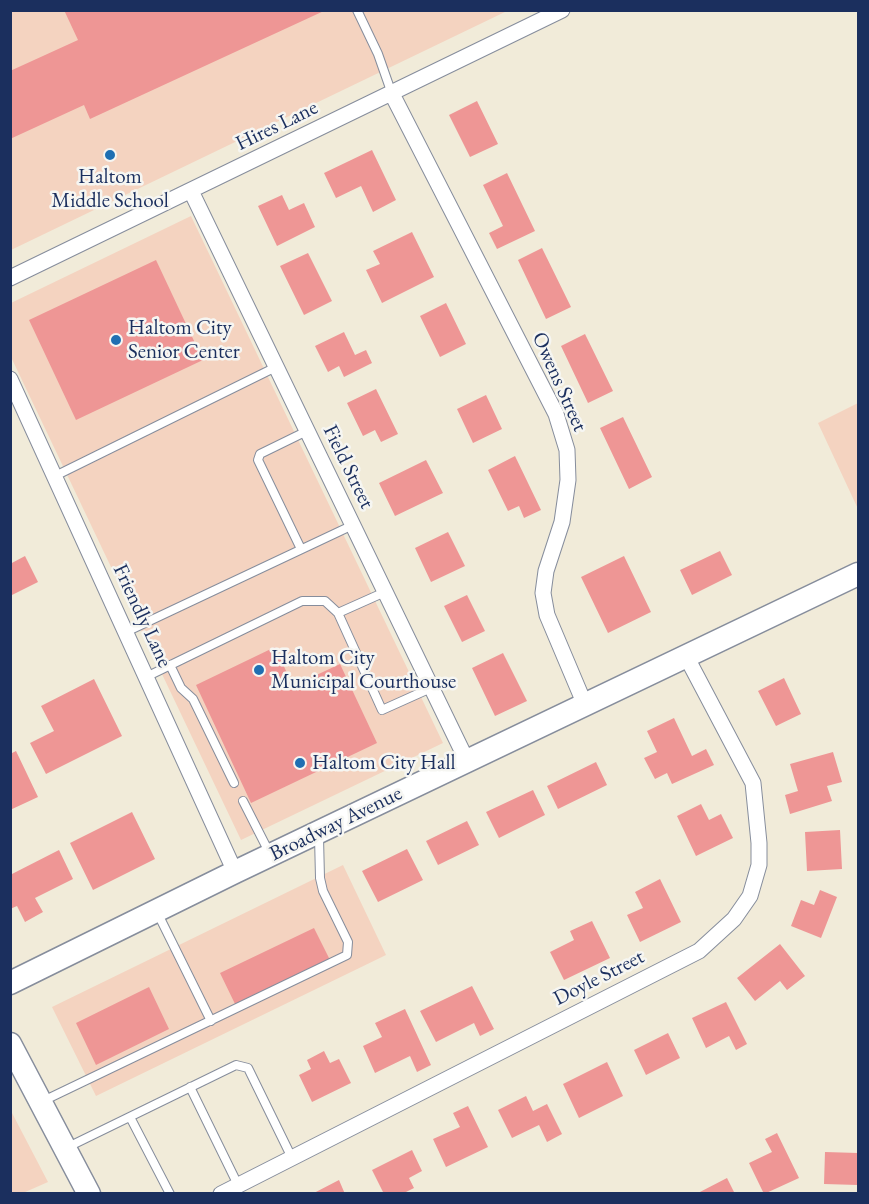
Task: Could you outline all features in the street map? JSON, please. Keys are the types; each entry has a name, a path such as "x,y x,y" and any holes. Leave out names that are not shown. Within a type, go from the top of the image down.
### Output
{"main road":[{"name":"Broadway Avenue","path":"10,983 270,855 858,574"},
{"path":"10,1044 89,1194"}],"street":[{"name":"Hires Lane","path":"10,278 562,10"},
{"name":"Owens Street","path":"392,94 556,414 567,450 568,480 562,522 546,571 543,593 547,615 585,705"},
{"name":"Field Street","path":"191,191 467,761"},
{"name":"Friendly Lane","path":"10,379 235,872"},
{"name":"Doyle Street","path":"221,1194 699,951 734,919 750,896 759,865 753,783 687,656"}],"lane":[{"path":"357,10 378,54 392,94"},
{"path":"55,476 276,367"},
{"path":"302,549 258,460 260,454 307,431"},
{"path":"126,632 352,525"},
{"path":"338,613 385,592"},
{"path":"146,677 302,601 325,601 338,613 382,710 431,688"},
{"path":"170,665 181,688 193,699 234,783"},
{"path":"243,801 270,855"},
{"path":"41,1102 348,955 348,942 322,891 318,832"},
{"path":"156,911 211,1021"},
{"path":"66,1148 236,1065 248,1068 292,1158"},
{"path":"190,1087 238,1185"},
{"path":"130,1117 170,1194"}],"shaded area":[{"name":"Haltom Middle School","path":"11,11 507,11 11,250"},
{"path":"191,216 443,743 241,840 11,357 11,303"},
{"path":"858,403 858,509 818,423"},
{"path":"343,865 386,955 96,1096 52,1007"},
{"path":"11,1111 48,1182 23,1193 11,1193"}],"building":[{"path":"64,10 326,10 90,119 84,105 10,139 10,71 78,40"},
{"path":"477,101 498,144 470,157 449,115"},
{"path":"372,150 396,200 373,212 361,186 336,198 324,173"},
{"path":"507,173 535,231 497,249 489,233 503,226 483,185"},
{"path":"282,195 289,210 304,203 315,227 277,246 258,206"},
{"path":"412,232 434,277 382,303 366,270 380,264 373,251"},
{"path":"542,248 571,307 546,319 518,260"},
{"path":"308,253 332,301 304,315 280,266"},
{"name":"Haltom City Senior Center","path":"156,260 203,360 76,420 29,320"},
{"path":"446,303 466,344 440,357 420,316"},
{"path":"344,332 355,355 366,350 372,363 344,377 339,366 328,372 315,346"},
{"path":"585,334 613,391 588,403 561,346"},
{"path":"376,389 398,434 381,442 375,430 363,436 347,403"},
{"path":"486,395 502,429 473,443 457,409"},
{"path":"623,417 652,477 629,489 600,428"},
{"path":"515,456 541,510 524,518 519,506 508,511 488,470"},
{"path":"426,460 443,493 395,516 379,483"},
{"path":"448,532 465,566 431,582 415,548"},
{"path":"720,551 732,575 692,595 680,570"},
{"path":"25,556 38,582 10,596 10,564"},
{"path":"624,556 651,612 608,633 581,577"},
{"path":"467,595 485,631 462,642 444,606"},
{"path":"275,647 293,686 340,664 377,743 251,803 196,685"},
{"path":"503,653 527,701 495,716 472,668"},
{"path":"784,678 801,714 776,726 758,691"},
{"path":"94,679 122,736 46,774 30,743 54,731 41,706"},
{"path":"674,718 692,756 706,749 714,765 672,784 667,773 655,779 644,758 657,752 647,731"},
{"path":"16,751 38,797 10,810 10,754"},
{"path":"833,752 842,782 827,786 832,801 790,814 785,795 798,791 790,764"},
{"path":"596,762 607,785 558,809 547,786"},
{"path":"533,790 545,815 499,838 486,812"},
{"path":"701,804 709,820 721,814 733,838 696,856 677,816"},
{"path":"132,812 155,859 93,890 70,843"},
{"path":"467,821 479,845 438,865 426,841"},
{"path":"840,830 842,869 807,871 805,832"},
{"path":"407,849 423,880 378,902 362,871"},
{"path":"59,850 73,879 35,898 43,912 25,922 17,906 10,909 10,875"},
{"path":"660,879 681,922 640,942 627,915 643,908 635,892"},
{"path":"820,890 837,897 821,938 791,926 801,900 814,905"},
{"path":"592,921 610,958 564,980 550,952 574,940 570,931"},
{"path":"314,928 330,960 236,1006 220,973"},
{"path":"780,944 805,976 787,990 780,981 755,1001 737,978"},
{"path":"472,986 494,1029 480,1036 474,1023 436,1042 420,1011"},
{"path":"149,987 169,1029 96,1065 76,1023"},
{"path":"726,1002 747,1044 736,1050 729,1036 706,1048 692,1018"},
{"path":"405,1009 431,1065 417,1072 410,1056 375,1073 363,1046 382,1037 375,1023"},
{"path":"668,1033 680,1058 646,1075 634,1050"},
{"path":"324,1051 330,1063 339,1059 351,1083 312,1102 299,1075 311,1069 307,1060"},
{"path":"607,1062 623,1096 579,1118 563,1084"},
{"path":"526,1096 533,1111 547,1104 562,1134 547,1142 539,1125 512,1138 498,1110"},
{"path":"468,1106 488,1147 446,1167 433,1139 460,1127 453,1113"},
{"path":"777,1133 799,1178 764,1194 749,1163 772,1152 765,1139"},
{"path":"412,1150 422,1171 409,1178 414,1188 402,1194 384,1194 372,1170"},
{"path":"825,1152 858,1153 858,1185 824,1184"},
{"path":"727,1178 735,1194 696,1194"},
{"path":"339,1180 345,1194 312,1194"}],"place":[{"name":"Haltom Middle School","path":"110,155"},
{"name":"Haltom City Senior Center","path":"116,340"},
{"name":"Haltom City Municipal Courthouse","path":"259,670"},
{"name":"Haltom City Hall","path":"300,763"}]}
